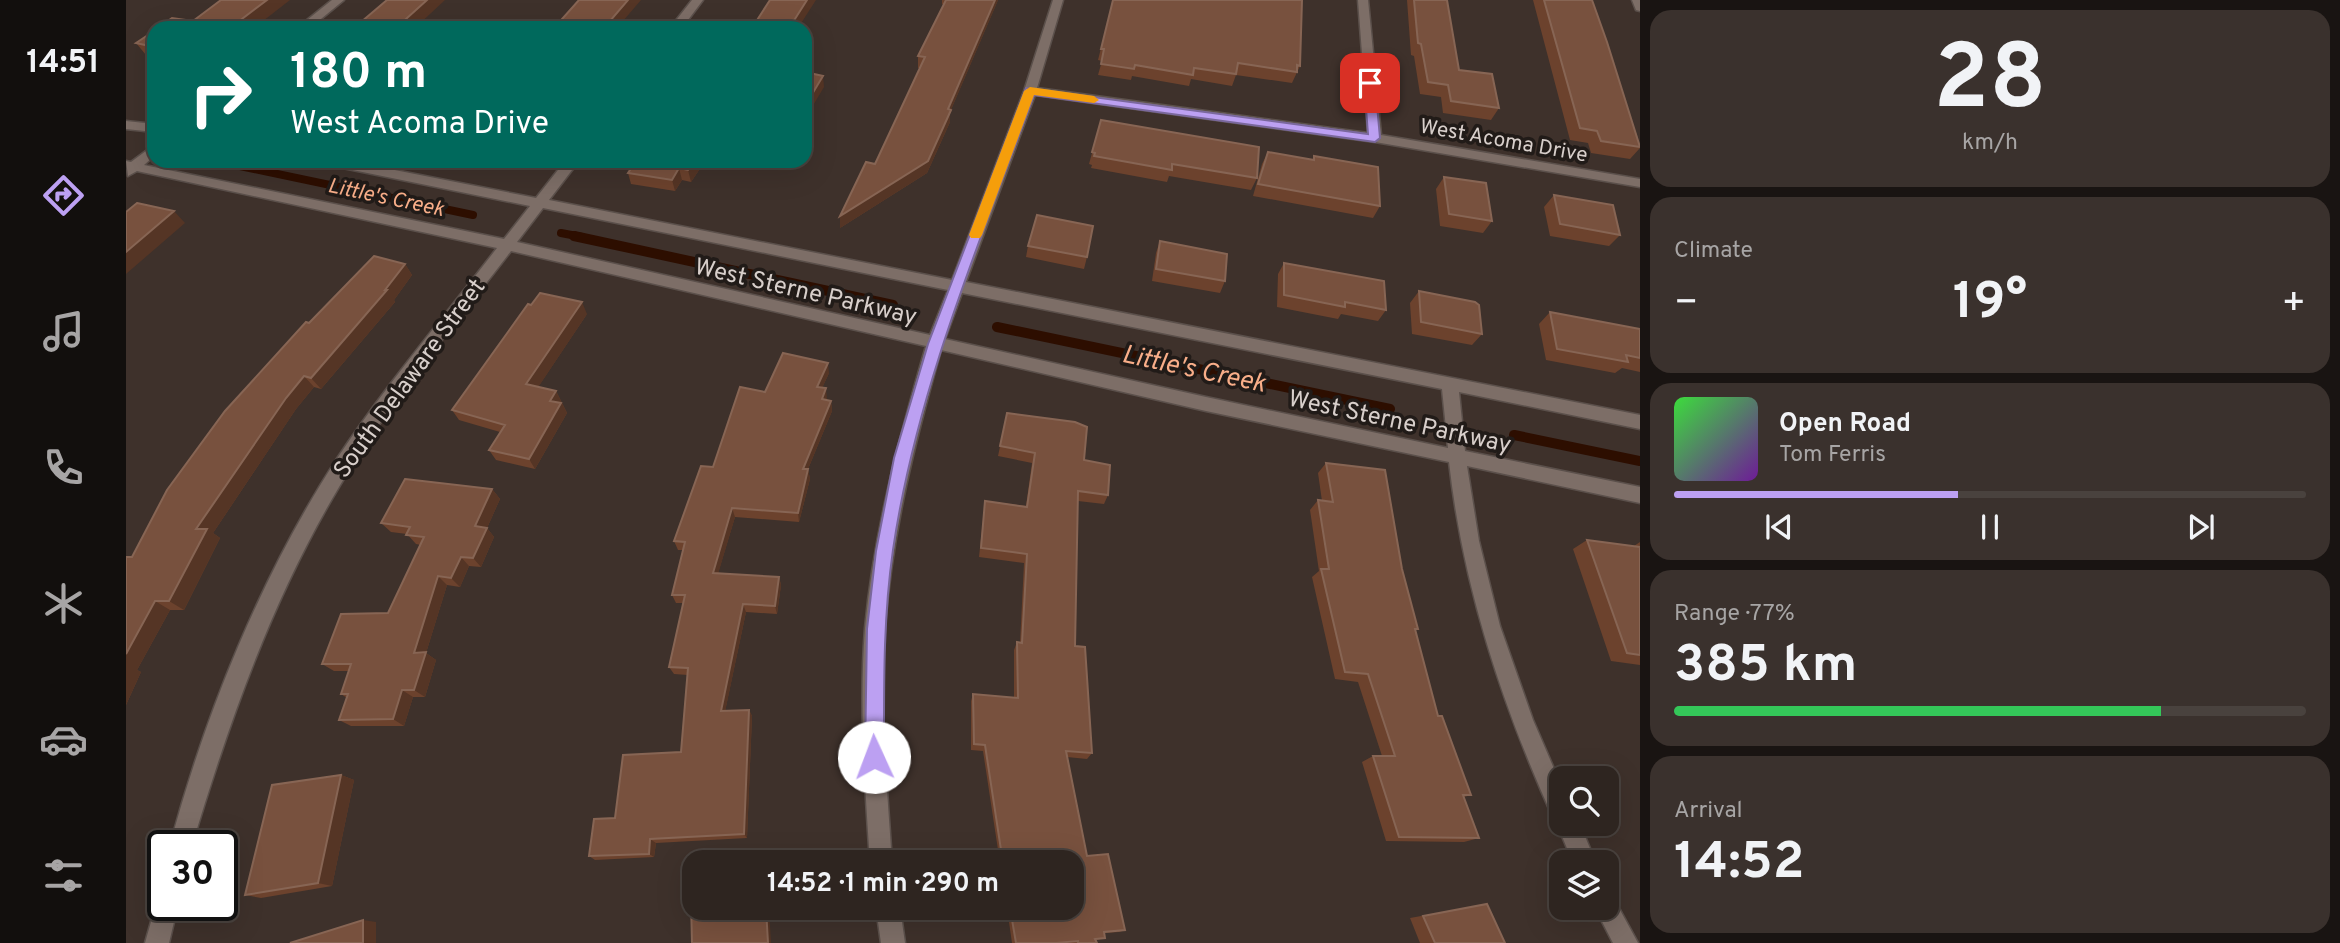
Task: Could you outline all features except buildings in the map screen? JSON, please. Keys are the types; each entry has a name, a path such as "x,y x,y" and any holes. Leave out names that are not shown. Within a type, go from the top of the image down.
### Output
{"street":[{"path":"312,21 339,0"},
{"path":"682,21 698,0"},
{"path":"880,850 873,733 876,629 884,551 902,458 935,344 1030,91 1058,0"},
{"path":"1363,0 1375,138"},
{"path":"1637,0 1640,8"},
{"name":"West Acoma Drive","path":"1030,91 1375,138 1640,183"},
{"path":"126,125 147,127"},
{"path":"129,168 147,154"},
{"name":"West Sterne Parkway","path":"129,168 507,245 1206,404 1640,495"},
{"name":"West Sterne Parkway","path":"363,168 1640,422"},
{"name":"South Delaware Street","path":"185,830 205,761 236,676 287,564 332,482 370,425 567,168"},
{"path":"1450,383 1474,563 1502,666 1549,784"},
{"path":"890,920 893,943"},
{"path":"1613,920 1626,943"},
{"path":"157,943 162,921"}],"waterway":[{"name":"Little's Creek","path":"249,168 473,215"},
{"name":"Little's Creek","path":"561,233 582,237"},
{"name":"Little's Creek","path":"574,236 893,305"},
{"name":"Little's Creek","path":"997,327 1390,409"},
{"name":"Little's Creek","path":"1514,435 1640,461"}],"slow traffic":[{"path":"975,235 1030,91 1094,100"}],"route":[{"path":"874,757 876,629 884,551 902,458 935,344 1030,91 1375,138 1370,83"}]}
